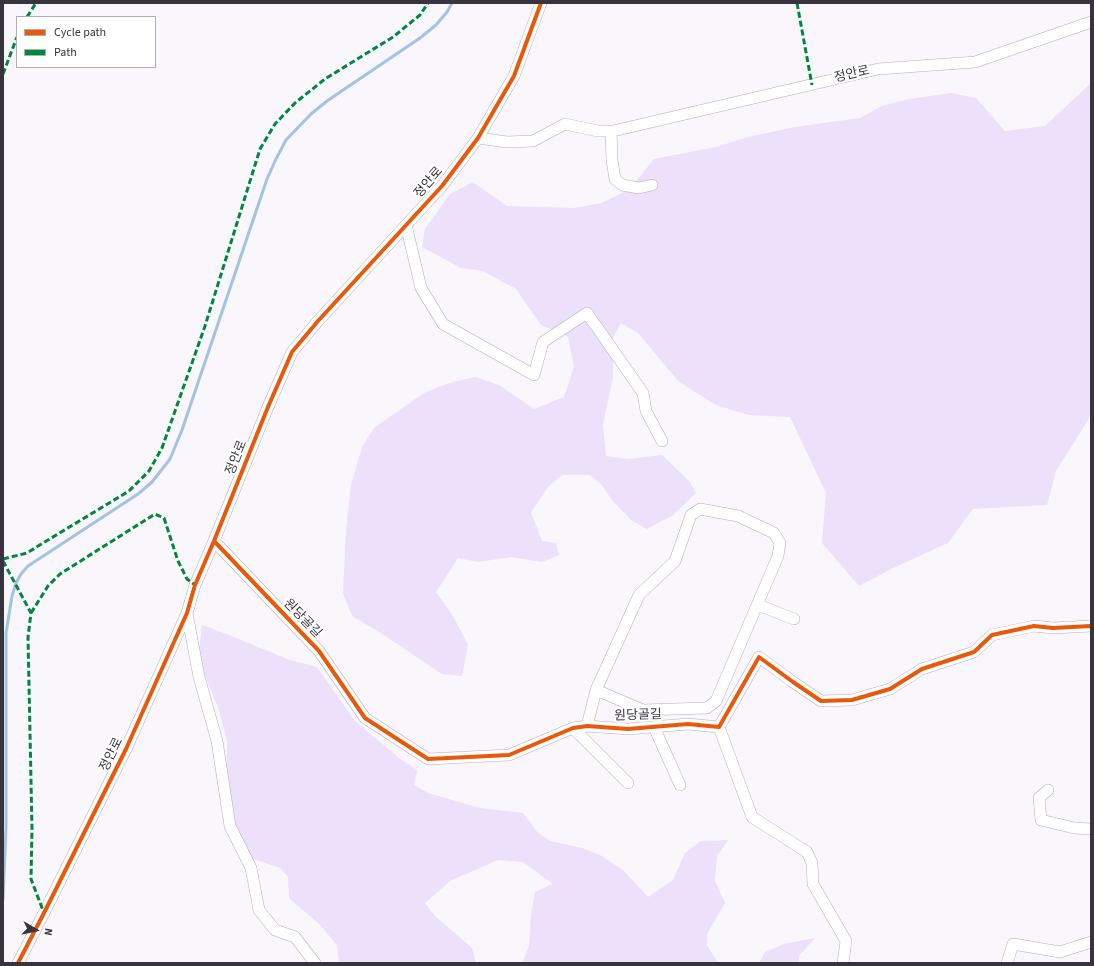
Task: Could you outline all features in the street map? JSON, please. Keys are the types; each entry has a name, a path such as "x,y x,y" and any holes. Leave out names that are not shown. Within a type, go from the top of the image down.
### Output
{"street":[{"name":"정안로","path":"18,963 126,749 187,613 195,585 292,352 318,321 442,186 478,138 514,76 541,3"},
{"name":"정안로","path":"478,138 507,142 533,141 565,124 598,131 611,131 878,69 975,62 1091,22"},
{"path":"611,131 612,160 615,179 622,185 639,188 652,185"},
{"path":"406,224 421,288 443,324 534,375 542,342 587,313 643,393 646,411 662,441"},
{"path":"587,726 596,690 639,595 675,561 692,515 700,509 738,516 774,533 780,543 778,556 716,701 707,708 643,710 596,690"},
{"name":"원당골길","path":"214,541 319,651 365,718 428,759 509,755 573,728 587,726 628,729 688,724 719,726"},
{"path":"758,605 794,619"},
{"name":"정안로","path":"187,613 198,678 217,741 230,826 251,868 259,910 275,930 295,937 315,963"},
{"path":"843,963 846,940 813,884 812,863 807,852 752,817 719,726 759,657 821,701 852,700 890,689 922,669 974,652 992,635 1034,626 1053,628 1091,626"},
{"path":"654,727 680,785"},
{"path":"573,728 628,783"},
{"path":"1048,790 1039,798 1041,820 1074,828 1091,829"},
{"path":"1008,963 1013,944 1060,952 1091,942"}],"shaded area":[{"path":"1091,83 1091,412 1088,420 1056,471 1047,505 973,509 948,543 893,568 859,586 822,543 826,493 790,417 749,415 716,405 678,381 638,333 621,323 613,338 613,377 603,424 606,456 628,459 662,455 690,482 696,493 673,515 647,529 631,520 612,500 601,484 590,475 562,475 548,487 531,512 542,541 556,543 559,555 542,562 511,557 478,562 458,558 436,592 453,616 468,645 462,676 442,674 381,633 352,616 343,593 346,531 351,485 362,447 374,428 424,393 449,383 475,377 499,385 534,409 564,397 574,367 568,337 541,325 516,289 483,271 461,268 422,247 425,229 450,194 473,182 507,206 575,208 601,203 629,190 654,159 716,147 748,137 795,127 860,118 882,106 909,99 951,93 976,98 1005,131 1045,126"},
{"path":"202,625 290,660 317,667 355,721 399,758 417,770 414,785 428,793 480,808 523,813 538,833 550,841 582,848 602,856 624,871 648,897 673,880 685,853 701,841 728,840 717,856 715,881 725,903 707,934 707,946 719,963 522,963 529,946 531,915 535,892 553,884 523,862 498,860 450,881 425,903 435,916 472,948 476,963 339,963 337,945 320,925 289,898 288,877 280,868 242,855 231,823 227,783 227,741 219,710 204,673 199,652"},
{"path":"815,938 799,956 799,963 759,963 765,952 784,944"}],"waterway":[{"path":"3,900 6,828 6,633 12,596 16,583 28,566 138,494 152,482 170,459 182,430 267,179 286,140 311,114 327,101 420,38 436,25 447,12 452,3"}],"marked path":[{"path":"28,16 36,3"},
{"path":"3,559 27,553 129,491 149,471 162,448 205,326 260,149 275,124 295,103 325,79 393,37 420,15 428,3"},
{"path":"797,3 812,85"},
{"path":"3,74 16,40"},
{"path":"31,613 48,586 60,574 155,514 164,518 178,561 187,579 195,585"},
{"path":"3,561 31,613 28,637 32,829 31,879 44,913"}],"cycle path":[{"path":"18,963 126,749 187,613 195,585 292,352 318,321 442,186 478,138 514,76 541,3"},
{"path":"214,541 319,651 365,718 428,759 509,755 573,728 587,726 628,729 688,724 719,727 759,657 821,701 852,700 890,689 922,669 974,652 992,635 1034,626 1053,628 1091,626"}]}
